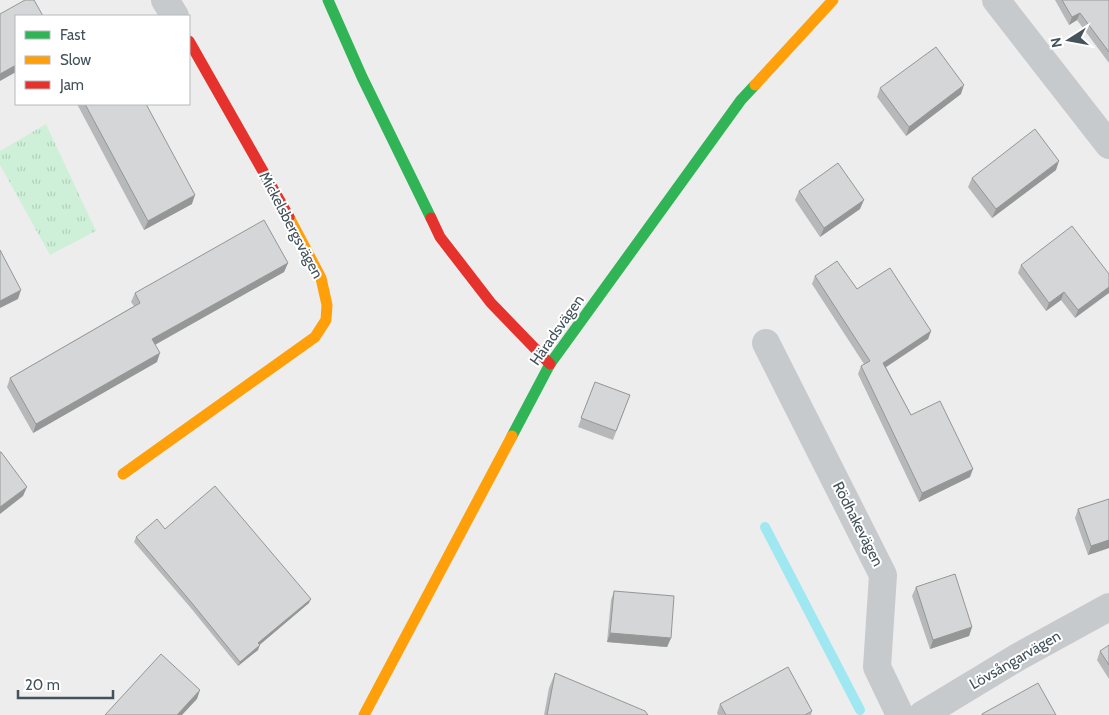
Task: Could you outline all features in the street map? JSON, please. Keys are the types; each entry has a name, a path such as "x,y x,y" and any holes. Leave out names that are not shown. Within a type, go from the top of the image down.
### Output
{"street":[{"path":"165,0 173,15"},
{"path":"328,0 362,77 440,237 491,303 550,364"},
{"name":"Häradsvägen","path":"364,715 550,364 741,100 833,0"},
{"path":"996,0 1109,145"},
{"name":"Mickelsbergsvägen","path":"123,474 316,338 326,320 327,305 321,278 279,198 190,43"},
{"name":"Rödhakevägen","path":"766,343 884,575 877,667 900,715"},
{"name":"Lövsångarvägen","path":"922,715 1018,657 1109,606"}],"green space":[{"path":"46,124 96,231 50,255 0,165 0,151"}],"building":[{"path":"25,0 34,0 42,15 15,15 15,66 0,74 0,14"},
{"path":"1062,0 1109,0 1109,52 1080,13 1072,17"},
{"path":"936,47 964,85 909,127 880,88"},
{"path":"86,105 147,105 195,195 148,221"},
{"path":"1035,129 1059,161 996,209 972,178"},
{"path":"838,163 864,200 824,228 799,191"},
{"path":"264,220 288,263 152,339 160,353 36,424 10,378 140,303 135,293"},
{"path":"1072,226 1109,274 1109,287 1078,310 1064,292 1049,303 1021,265"},
{"path":"0,250 21,290 0,301"},
{"path":"837,261 857,289 890,268 931,331 883,363 911,415 940,401 973,469 922,493 861,366 870,361 815,276"},
{"path":"595,382 630,395 616,431 581,418"},
{"path":"0,452 27,487 0,507"},
{"path":"215,486 311,599 258,643 260,645 240,662 136,537 157,519 165,529"},
{"path":"1109,499 1109,540 1091,546 1078,509"},
{"path":"955,574 972,627 933,640 916,587"},
{"path":"614,591 674,596 671,638 610,633"},
{"path":"1109,645 1109,665 1100,651"},
{"path":"161,654 200,690 177,715 105,715"},
{"path":"788,667 812,711 805,715 726,715 720,704"},
{"path":"555,673 645,711 648,715 547,715"},
{"path":"1038,683 1056,715 982,715 982,714"}],"waterway":[{"path":"765,527 860,710"}],"traffic: fast":[{"path":"328,0 362,77 431,218"},
{"path":"512,436 550,364 741,100 755,85"}],"traffic: slow":[{"path":"755,85 833,0"},
{"path":"123,474 315,337 326,320 327,305 321,278 289,217"},
{"path":"364,715 512,436"}],"traffic: jam":[{"path":"190,43 289,217"},
{"path":"431,218 440,237 491,303 550,364"}]}
